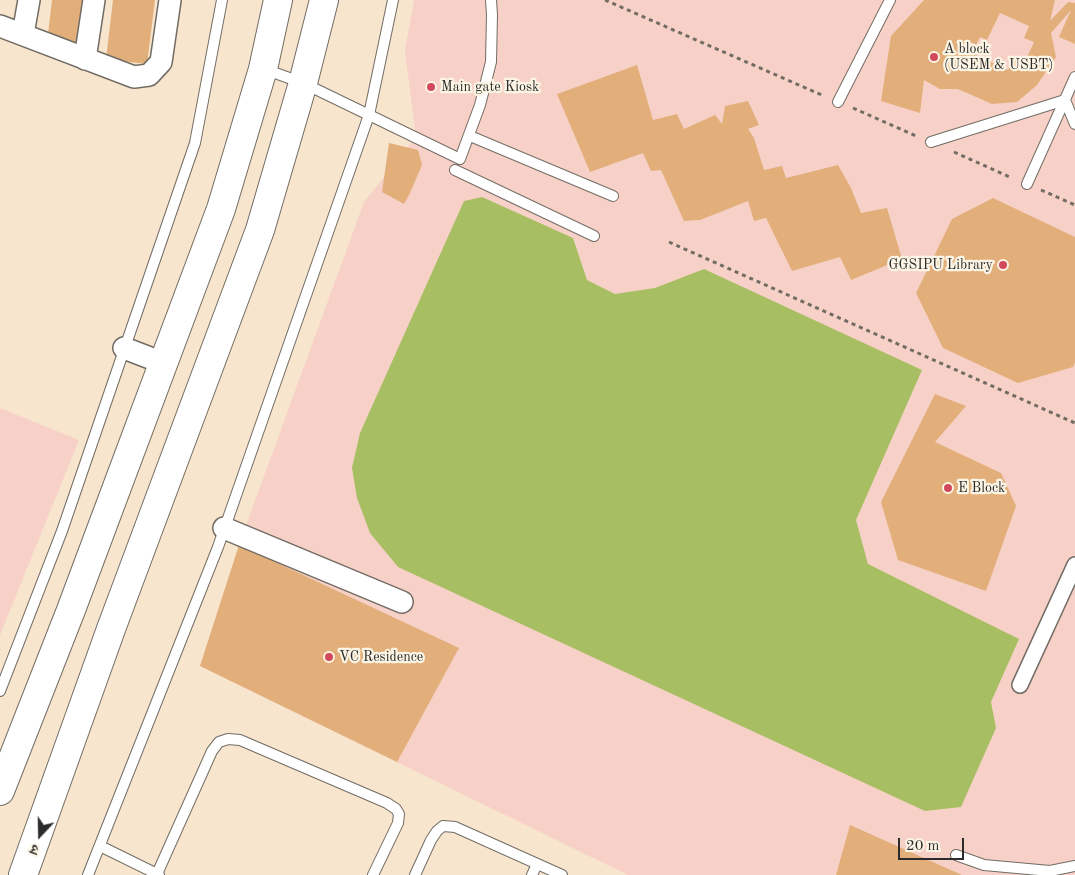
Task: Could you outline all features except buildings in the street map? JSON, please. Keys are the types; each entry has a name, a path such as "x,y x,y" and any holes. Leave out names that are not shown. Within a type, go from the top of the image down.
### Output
{"main road":[{"path":"0,791 74,601 221,209 263,69 278,0"},
{"path":"23,875 115,620 260,230 303,83 324,0"}],"street":[{"path":"23,34 29,0"},
{"path":"85,59 94,0"},
{"path":"0,26 134,77 149,74 161,62 170,0"},
{"path":"124,348 163,363"},
{"path":"224,528 402,602"},
{"path":"1020,684 1075,565"}],"lane":[{"path":"0,690 62,531 195,143 222,0"},
{"path":"88,875 224,528 369,115 393,0"},
{"path":"263,69 303,83 460,159 480,105 491,62 491,0"},
{"path":"838,102 890,0"},
{"path":"1027,184 1075,77"},
{"path":"1065,100 1075,124"},
{"path":"931,142 1065,100"},
{"path":"470,136 613,196"},
{"path":"455,170 594,236"},
{"path":"100,846 158,875 212,752 219,742 228,739 240,740 387,803 396,809 399,814 398,822 373,875"},
{"path":"415,875 431,840 437,831 444,826 455,827 562,875"},
{"path":"956,855 984,865 1050,871 1075,866"},
{"path":"532,875 537,864"}],"path":[{"path":"669,242 1075,423"}],"shaded area":[{"path":"414,0 1075,0 1075,875 628,875 200,666 239,545 364,202 416,137 405,50"},
{"path":"0,408 79,440 0,635"}],"green space":[{"path":"482,197 573,238 587,280 615,294 655,288 704,269 922,370 856,520 868,564 1019,639 991,702 996,728 961,807 925,811 398,567 370,533 357,498 352,468 360,433 464,201"}],"place":[{"name":"A block (USEM & USBT)","path":"934,57"},
{"name":"Main gate Kiosk","path":"431,87"},
{"name":"GGSIPU Library","path":"1003,265"},
{"name":"E Block","path":"948,488"},
{"name":"VC Residence","path":"329,657"}]}
